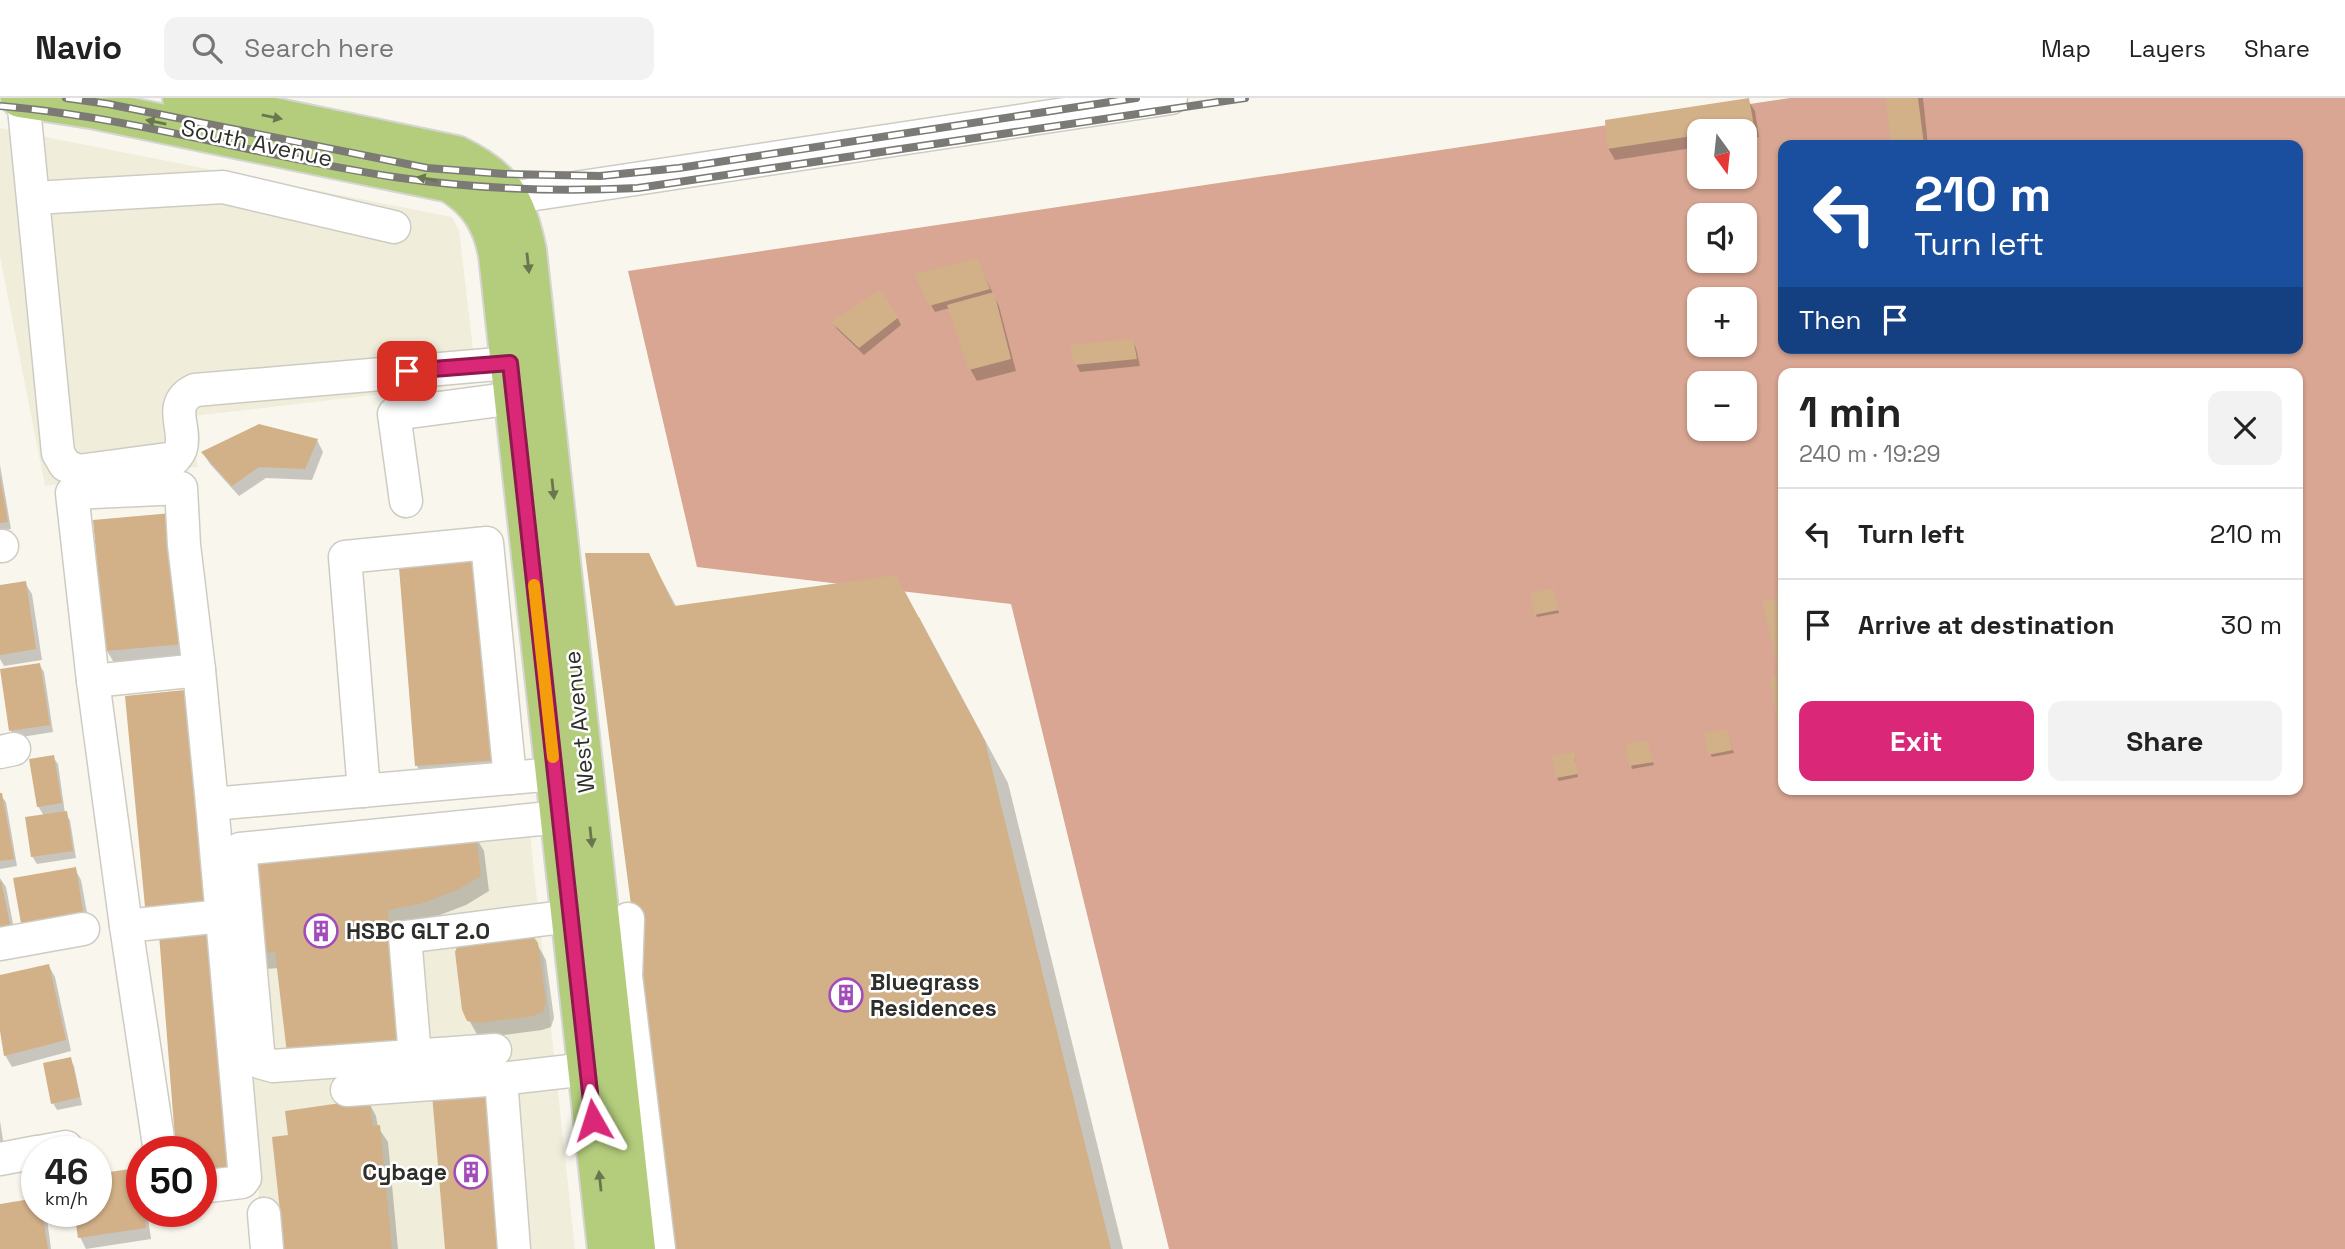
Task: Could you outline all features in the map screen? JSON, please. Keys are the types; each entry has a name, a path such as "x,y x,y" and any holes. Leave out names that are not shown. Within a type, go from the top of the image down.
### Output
{"main road":[{"name":"South Avenue","path":"22,98 91,109 450,183 473,199 496,205 498,181 456,155 181,98"},
{"name":"West Avenue","path":"607,1249 560,817 570,773 527,251 517,211 496,205 490,223 498,255 512,380 570,773 636,1249"}],"street":[{"path":"22,98 58,453 65,465 78,471 174,458 181,446 180,403 185,395 195,390 512,380"},
{"path":"496,205 1171,98"},
{"path":"34,198 223,187 394,227"},
{"path":"406,501 394,414 512,380"},
{"path":"158,1136 93,681 72,493 181,488 184,545 212,804 245,1178 242,1182 217,1184"},
{"path":"364,791 345,557 487,543 510,778"},
{"path":"93,681 199,670"},
{"path":"212,804 570,773"},
{"path":"560,817 240,849 259,1062 273,1066 415,1056 587,1069"},
{"path":"126,926 222,916"},
{"path":"415,1056 405,937 571,916"},
{"path":"628,919 626,976 659,1249"},
{"path":"0,944 83,929"},
{"path":"347,1090 498,1064"},
{"path":"498,1064 514,1249"},
{"path":"0,1158 21,1154"},
{"path":"264,1214 267,1249"}],"shaded area":[{"path":"1790,98 2345,98 2345,1249 1169,1249 1011,604 697,567 628,271"},
{"path":"0,128 452,217 459,230 477,383 193,416 197,467 45,486 0,257"},
{"path":"527,807 575,1249 261,1249 244,836"}],"building":[{"path":"1749,98 1753,119 1687,119 1687,137 1607,149 1605,120"},
{"path":"1886,98 1918,98 1923,140 1890,140"},
{"path":"978,258 990,289 929,306 914,274"},
{"path":"880,289 899,317 859,348 831,322"},
{"path":"994,292 1011,359 969,370 947,305"},
{"path":"1133,338 1137,359 1074,365 1070,345"},
{"path":"259,424 318,439 305,469 259,467 232,486 201,452"},
{"path":"0,477 8,522 0,523"},
{"path":"172,513 184,644 105,651 93,520"},
{"path":"482,549 498,760 415,766 398,555"},
{"name":"Bluegrass Residences","path":"585,553 649,553 674,606 896,575 985,741 1111,1249 676,1249"},
{"path":"26,581 36,649 0,655 0,585"},
{"path":"1553,588 1559,610 1534,615 1530,593"},
{"path":"1778,599 1778,665 1777,665 1762,601"},
{"path":"40,663 50,725 9,731 0,669"},
{"path":"1778,676 1778,728 1770,677"},
{"path":"195,689 216,910 146,917 125,696"},
{"path":"1727,729 1733,750 1708,755 1704,733"},
{"path":"1647,740 1654,762 1629,766 1625,744"},
{"path":"1574,752 1578,774 1556,778 1552,756"},
{"path":"54,755 62,803 37,807 29,759"},
{"path":"0,793 14,859 0,861"},
{"path":"67,811 73,851 31,857 25,817"},
{"name":"HSBC GLT 2.0","path":"476,834 481,876 457,890 423,903 388,910 400,1054 288,1062 275,952 255,954 245,856"},
{"path":"76,867 84,918 22,929 13,878"},
{"path":"0,882 11,929 0,931"},
{"path":"218,929 238,1177 217,1179 217,1136 175,1136 159,934"},
{"path":"531,933 538,943 546,1002 543,1012 533,1016 478,1023 467,1021 462,1010 455,952 458,944"},
{"path":"49,964 66,1040 4,1056 0,1031 0,975"},
{"path":"71,1057 80,1097 51,1104 43,1063"},
{"name":"Cybage","path":"496,1089 510,1249 445,1249 432,1094"},
{"path":"369,1099 373,1126 380,1125 392,1249 284,1249 272,1137 288,1135 285,1111"},
{"path":"126,1170 126,1227 146,1228 78,1238 76,1227 112,1227 112,1172"},
{"path":"21,1201 21,1227 45,1227 48,1249 0,1249 0,1204"}],"railway":[{"path":"66,98 108,104 427,168 505,174 600,176 679,168 1136,98"},
{"path":"0,106 99,119 394,177 485,187 577,190 638,188 1245,98"}],"slow traffic":[{"path":"534,585 553,757"}],"place":[{"name":"HSBC GLT 2.0","path":"321,931"},
{"name":"Bluegrass Residences","path":"846,995"},
{"name":"Cybage","path":"471,1172"}],"route":[{"path":"407,371 510,363 593,1120"}]}
